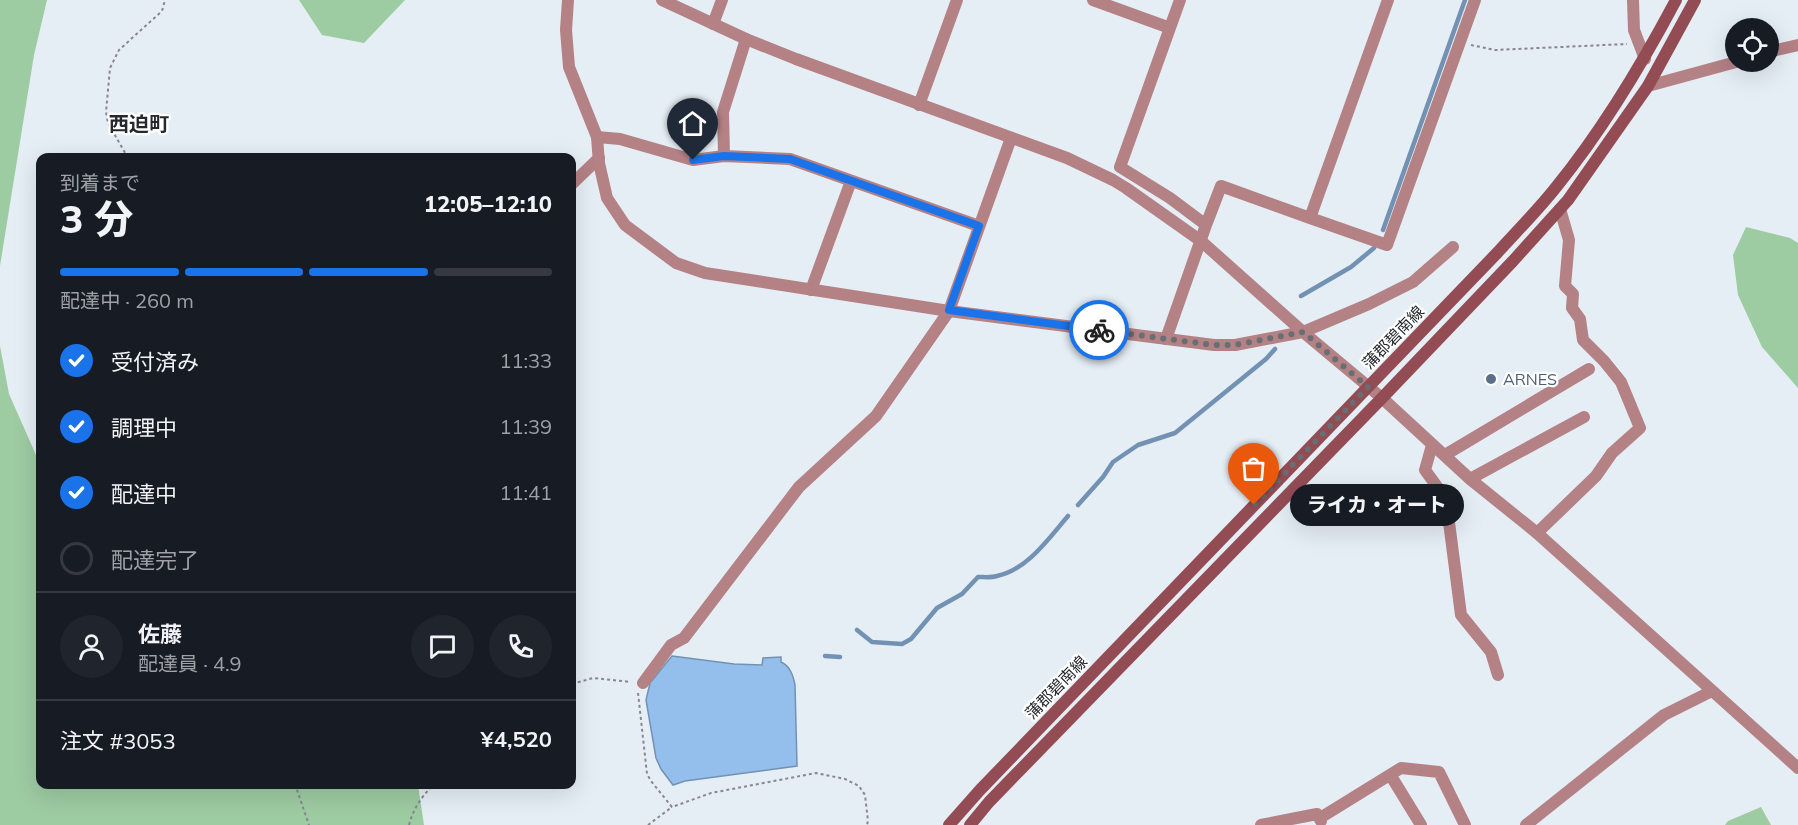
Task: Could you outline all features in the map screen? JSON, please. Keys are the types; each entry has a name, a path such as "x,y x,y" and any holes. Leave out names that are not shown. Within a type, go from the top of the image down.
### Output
{"main road":[{"name":"蒲郡碧南線","path":"949,825 988,781 1498,252 1556,188 1599,131 1645,59 1676,0"},
{"name":"蒲郡碧南線","path":"970,825 989,802 1382,398 1560,209 1607,147 1648,86 1695,0"}],"street":[{"path":"568,0 566,30 569,67 597,137 607,198 625,225 676,263 705,273 949,310 1214,345 1235,345 1303,332 1369,304 1413,282 1453,247"},
{"path":"662,0 746,39 1067,158 1126,188 1201,242 1382,398 1432,445 1537,533 1798,768"},
{"path":"713,24 722,0"},
{"path":"919,105 957,0"},
{"path":"1093,0 1170,28"},
{"path":"1180,0 1120,167 1170,198 1206,225"},
{"path":"1310,218 1389,0"},
{"path":"1166,339 1221,186 1387,245 1475,0"},
{"path":"1633,0 1634,30 1645,59"},
{"path":"724,156 723,112 746,39"},
{"path":"1779,49 1797,43"},
{"path":"1648,86 1725,65"},
{"path":"597,137 620,138 693,160 724,156 790,159 979,226"},
{"path":"643,683 671,645 684,638 800,487 876,416 949,310 1011,138"},
{"path":"576,180 599,158"},
{"path":"811,290 851,181"},
{"path":"1537,533 1596,476 1612,453 1640,428 1622,382 1582,340 1581,319 1572,308 1573,294 1565,286 1569,240 1560,209"},
{"path":"1445,455 1588,369"},
{"path":"1470,478 1584,417"},
{"path":"1432,445 1425,470 1446,499 1461,615 1491,652 1498,675"},
{"path":"1526,825 1664,715 1712,691"},
{"path":"1261,825 1317,814 1322,822 1401,768 1439,772 1465,825"},
{"path":"1391,776 1421,825"}],"path":[{"path":"125,153 108,123 106,112 110,68 119,50 162,11 165,0"},
{"path":"1460,43 1495,50 1639,43"},
{"path":"576,683 593,678 643,683 638,694 647,774 672,807"},
{"path":"648,825 672,807 711,793 816,773 845,779 859,786 865,795 867,825"},
{"path":"297,789 309,825"},
{"path":"409,825 412,813 429,789"}],"green space":[{"path":"0,0 47,0 34,55 0,266"},
{"path":"299,0 405,0 364,43 322,35"},
{"path":"1746,227 1790,238 1798,243 1798,388 1762,347 1738,295 1733,255"},
{"path":"0,346 9,394 36,455 36,789 419,789 424,825 0,825"},
{"path":"1761,807 1771,825 1725,825 1728,821"}],"water":[{"path":"672,656 762,665 763,658 781,657 781,662 791,671 795,685 797,766 685,781 673,785 656,758 646,700 650,683"}],"waterway":[{"path":"1383,230 1465,0"},
{"path":"1301,296 1351,267 1374,248"},
{"path":"1078,505 1113,462 1138,445 1175,433 1266,359 1275,349"},
{"path":"857,630 872,642 902,644 911,639 937,608 962,594 978,577 992,577 1008,573 1028,560 1068,516"},
{"path":"825,656 840,657"}],"way so far":[{"path":"1099,330 1214,345 1235,345 1282,334 1303,332 1368,387 1254,505"}],"place":[{"name":"ARNES","path":"1491,379"},
{"name":"ライカ・オート","path":"1254,505"}],"district":[{"name":"西迫町","path":"139,124"}],"route":[{"path":"693,160 724,156 790,159 979,226 949,310 1099,330"}]}
